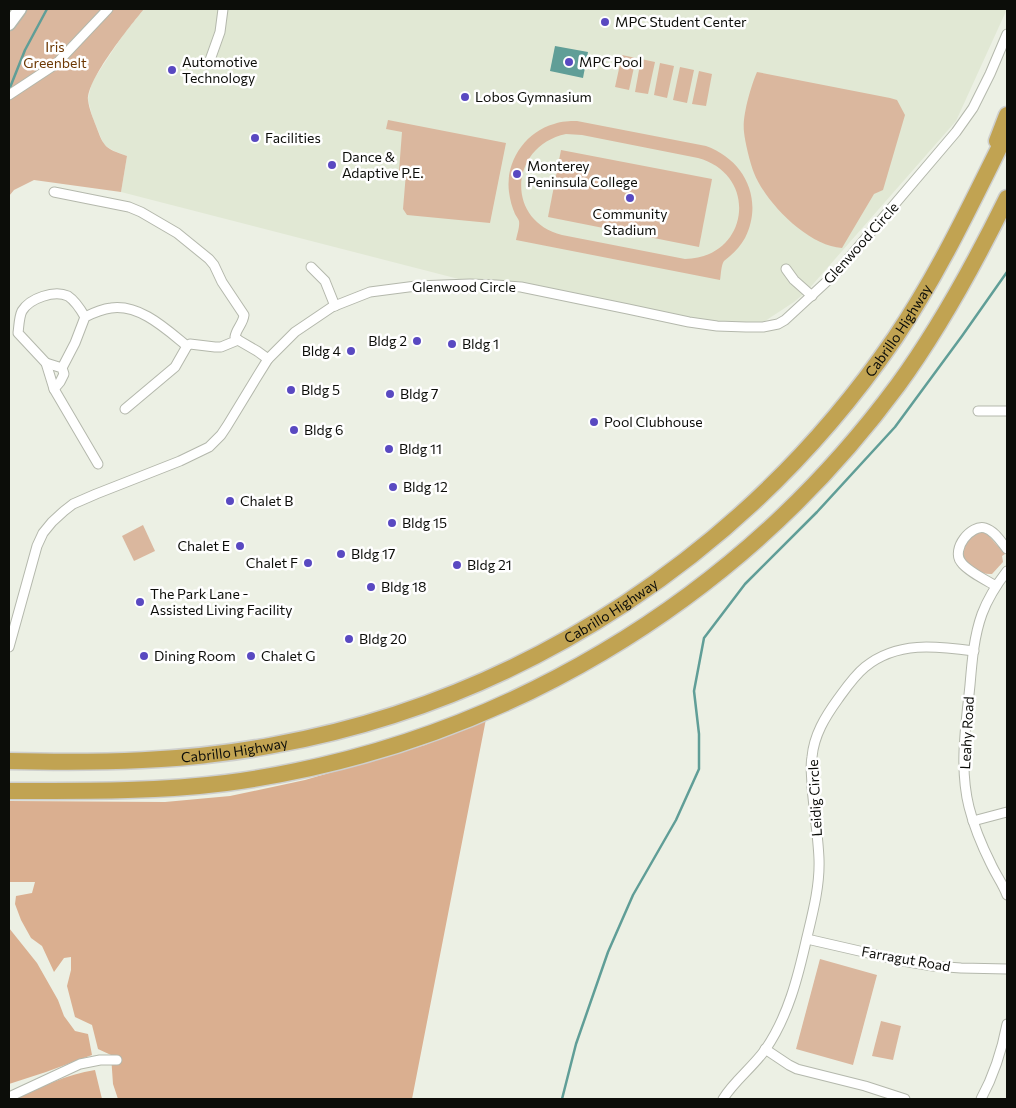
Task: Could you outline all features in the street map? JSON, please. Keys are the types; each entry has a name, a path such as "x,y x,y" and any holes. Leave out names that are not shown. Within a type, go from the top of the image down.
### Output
{"highway":[{"path":"977,192 1007,115"},
{"name":"Cabrillo Highway","path":"9,761 105,762 173,759 254,749 331,733 402,712 466,688 522,663 592,624 654,584 708,543 767,491 818,436 862,384 908,317 940,265 1007,132"},
{"path":"9,790 106,791 177,788 228,782 310,768 375,752 449,727 524,694 597,656 661,615 731,562 777,521 834,464 886,401 927,344 966,278 1007,198"}],"street":[{"path":"9,24 20,9"},
{"path":"9,95 56,64 108,9"},
{"path":"210,60 220,32 223,9"},
{"name":"Glenwood Circle","path":"9,646 37,546 43,533 52,522 64,511 83,500 180,462 209,447 221,435 268,360 295,332 335,306 370,292 416,286 496,285 521,287 688,322 746,327 778,324 791,316 837,272 956,132 973,108 1007,34"},
{"path":"54,192 129,207 141,212 172,230 209,259 244,315 243,322 236,331 235,338 268,360"},
{"path":"311,267 326,281 335,306"},
{"path":"786,269 794,280 812,296"},
{"path":"85,317 69,297 58,294 43,297 30,302 22,312 18,333 46,363 54,389 98,464"},
{"path":"54,389 64,374 62,368 75,343 85,317 94,313 120,307 133,310 154,321 187,346"},
{"path":"126,409 175,367 187,346 192,344 215,347 238,340"},
{"path":"46,363 62,368"},
{"path":"978,411 1007,411"},
{"path":"996,586 961,563 958,547 973,530 986,528 993,532 1007,549"},
{"name":"Leahy Road","path":"1007,571 986,603 982,615 974,651 964,758 965,777 973,821 984,850 1007,895"},
{"name":"Leidig Circle","path":"723,1099 765,1049 784,1017 788,1006 817,891 819,862 812,783 812,756 816,736 827,715 865,667 890,653 904,648 920,647 974,651"},
{"path":"973,821 1007,812"},
{"name":"Farragut Road","path":"806,939 933,966 1007,969"},
{"path":"981,1099 994,1072 1007,1024"},
{"path":"765,1049 797,1069 865,1086 905,1099"},
{"path":"9,1096 80,1064 100,1060 117,1060"}],"shaded area":[{"name":"Monterey Peninsula College","path":"144,9 1007,9 956,121 807,291 756,327 696,323 639,311 482,285 121,192 127,156 104,145 92,116 88,99 92,82 125,32"},
{"path":"486,719 412,1099 118,1099 113,1084 111,1055 98,1049 92,1025 75,1017 67,986 71,970 71,957 64,958 54,972 42,946 31,938 15,904 16,896 32,893 35,882 9,882 9,801 165,802 230,796 305,780 425,745"},
{"path":"9,928 37,963 58,1000 64,1016 75,1031 88,1034 92,1055 9,1084"},
{"path":"95,1070 102,1099 14,1099 64,1078"}],"green space":[{"name":"Iris Greenbelt","path":"9,9 144,9 120,40 94,79 88,100 92,117 103,143 109,149 127,156 121,192 34,180 14,190 9,196"},
{"path":"622,55 636,58 629,90 615,87"},
{"path":"641,59 655,62 648,94 635,92"},
{"path":"660,63 674,66 667,98 654,95"},
{"path":"680,67 694,70 687,103 673,100"},
{"path":"699,71 712,74 706,106 692,104"},
{"path":"757,72 897,100 905,115 883,190 874,194 842,248 816,240 790,221 768,197 754,173 745,136 744,118"},
{"path":"388,120 506,143 490,223 407,215 403,209 406,173 399,171 402,132 386,129"},
{"path":"577,121 706,146 720,152 740,171 747,183 751,196 750,224 745,238 724,261 720,280 516,240 519,221 511,203 509,192 510,170 514,159 526,141 534,134 557,123","holes":["566,134 582,135 698,158 718,167 731,181 738,197 739,214 734,231 723,245 706,255 685,259 562,235 543,227 531,215 523,200 521,184 525,168 533,153 547,141"]},
{"name":"Community Stadium","path":"561,150 712,179 699,247 548,217"},
{"path":"143,525 155,551 134,561 122,536"},
{"path":"979,532 988,535 1005,554 1002,556 1003,562 992,574 975,569 962,557 962,548 974,533"},
{"path":"820,959 877,975 853,1065 796,1049"},
{"path":"881,1021 901,1026 893,1060 872,1056"}],"water":[{"name":"MPC Pool","path":"555,46 588,52 583,78 550,71"}],"waterway":[{"path":"9,90 25,50 47,9"},
{"path":"562,1099 576,1044 608,952 633,895 676,820 699,769 699,734 694,691 704,638 745,584 817,512 895,427 1007,272"}],"place":[{"name":"MPC Student Center","path":"605,22"},
{"name":"MPC Pool","path":"569,62"},
{"name":"Automotive Technology","path":"172,70"},
{"name":"Lobos Gymnasium","path":"465,97"},
{"name":"Facilities","path":"255,138"},
{"name":"Dance & Adaptive P.E.","path":"332,165"},
{"name":"Monterey Peninsula College","path":"517,174"},
{"name":"Community Stadium","path":"630,198"},
{"name":"Bldg 2","path":"417,341"},
{"name":"Bldg 1","path":"452,344"},
{"name":"Bldg 4","path":"351,351"},
{"name":"Bldg 5","path":"291,390"},
{"name":"Bldg 7","path":"390,394"},
{"name":"Pool Clubhouse","path":"594,422"},
{"name":"Bldg 6","path":"294,430"},
{"name":"Bldg 11","path":"389,449"},
{"name":"Bldg 12","path":"393,487"},
{"name":"Chalet B","path":"230,501"},
{"name":"Bldg 15","path":"392,523"},
{"name":"Chalet E","path":"240,546"},
{"name":"Bldg 17","path":"341,554"},
{"name":"Chalet F","path":"308,563"},
{"name":"Bldg 21","path":"457,565"},
{"name":"Bldg 18","path":"371,587"},
{"name":"The Park Lane - Assisted Living Facility","path":"140,602"},
{"name":"Bldg 20","path":"349,639"},
{"name":"Dining Room","path":"144,656"},
{"name":"Chalet G","path":"251,656"}]}
